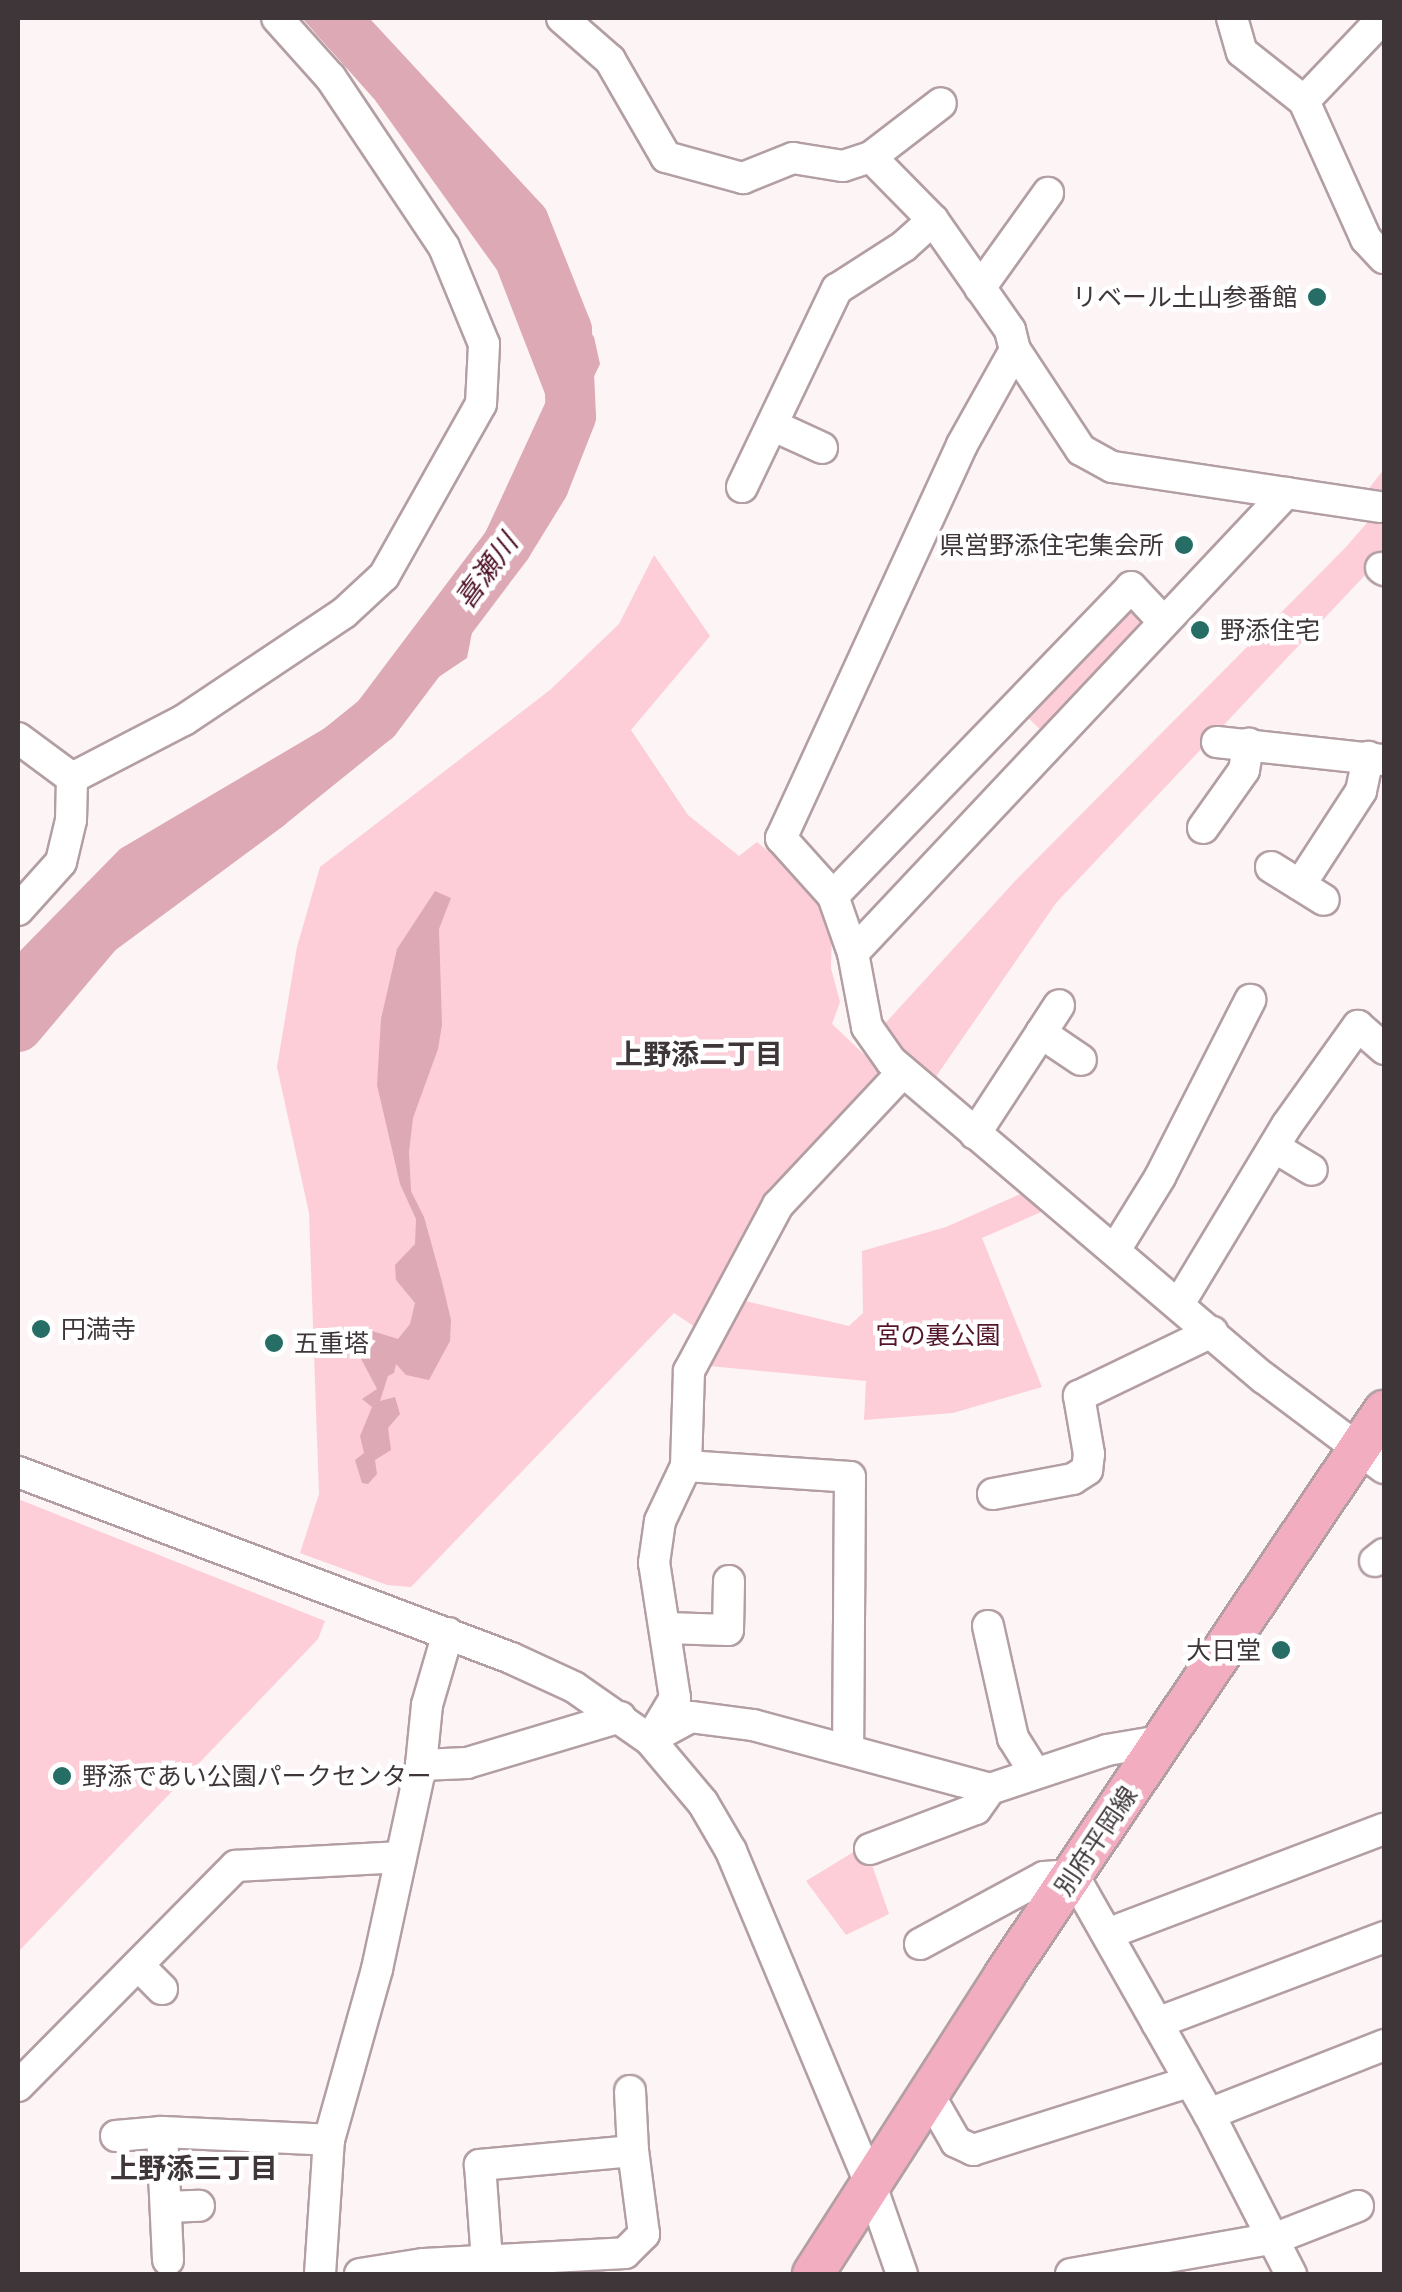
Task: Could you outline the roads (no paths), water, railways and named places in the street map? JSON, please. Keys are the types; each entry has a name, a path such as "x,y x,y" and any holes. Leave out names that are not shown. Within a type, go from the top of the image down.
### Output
{"main road":[{"name":"別府平岡線","path":"813,2274 1166,1740 1372,1459 1384,1411"}],"street":[{"path":"72,778 184,720 344,613 384,576 482,404 484,344 444,246 330,77 277,18"},
{"path":"562,18 610,60 666,157 743,178 793,158 843,166 870,158 942,102"},
{"path":"1232,18 1242,52 1304,102 1378,239"},
{"path":"1304,102 1383,18"},
{"path":"870,158 933,220 1010,330 1015,350 1088,455 1112,467 1380,507"},
{"path":"980,288 1048,193"},
{"path":"742,487 837,288 904,246 933,220"},
{"path":"1015,350 962,445 781,838 833,896 853,953 867,1027 902,1073 1212,1332 1372,1459"},
{"path":"772,425 822,448"},
{"path":"853,953 1286,493"},
{"path":"833,896 1131,587 1164,622"},
{"path":"1001,722 1037,757"},
{"path":"18,738 72,778"},
{"path":"1217,742 1376,758 1312,892 1271,867"},
{"path":"1204,828 1244,770 1248,743"},
{"path":"18,910 61,862 71,820 72,778"},
{"path":"1114,1250 1241,1046 1250,1000"},
{"path":"975,1134 1058,1005"},
{"path":"1179,1304 1274,1147 1358,1026 1384,1049"},
{"path":"1041,1032 1081,1060"},
{"path":"650,1740 675,1698 668,1628 659,1604 654,1563 660,1521 686,1466 688,1371 778,1205 902,1073"},
{"path":"1274,1147 1312,1170"},
{"path":"993,1494 1030,1500 1087,1470 1089,1454 1065,1400 1212,1332"},
{"path":"686,1466 850,1477 848,1748"},
{"path":"18,1472 448,1633 574,1687 650,1740 703,1803 731,1851 872,2188 902,2274"},
{"path":"668,1628 728,1630 729,1580"},
{"path":"988,1626 1013,1738 1035,1773"},
{"path":"320,2274 329,2140 377,1969 421,1764 427,1705 448,1633"},
{"path":"421,1764 468,1763 620,1717"},
{"path":"650,1740 690,1717 753,1725 990,1789"},
{"path":"870,1849 976,1809 990,1789 1107,1750 1166,1740"},
{"path":"1106,1934 1384,1830"},
{"path":"18,2086 236,1866 401,1858"},
{"path":"920,1944 1044,1876 1073,1876 1209,2114 1276,2238 1291,2274"},
{"path":"1158,2024 1384,1936"},
{"path":"138,1965 162,1989"},
{"path":"1209,2114 1384,2045"},
{"path":"929,2095 956,2142 973,2150 1189,2082"},
{"path":"360,2274 424,2264 625,2254 644,2234 630,2091"},
{"path":"116,2136 162,2132 329,2140"},
{"path":"162,2132 168,2260"},
{"path":"487,2260 480,2165 633,2151"},
{"path":"166,2207 199,2206"},
{"path":"1071,2274 1276,2238 1358,2206"}],"water":[{"path":"302,18 343,18 357,41 524,222 549,284 594,337 600,364 537,495 483,576 467,658 376,719 98,932 18,1027 18,953 120,849 449,655 469,568 547,399 497,270 375,100"},
{"path":"435,891 451,898 439,929 442,1025 438,1049 413,1118 409,1152 411,1191 424,1217 442,1282 451,1320 450,1341 429,1380 406,1375 396,1364 394,1373 388,1376 380,1401 395,1397 400,1414 388,1428 391,1450 375,1460 377,1474 368,1484 362,1483 355,1460 364,1453 360,1436 372,1407 362,1399 377,1389 358,1353 359,1336 369,1330 398,1339 410,1324 415,1303 396,1280 395,1265 415,1244 416,1219 400,1184 377,1085 381,1019 397,949"}],"waterway":[{"name":"喜瀬川","path":"18,1027 98,932 268,806 376,719 507,545 544,485 571,416 567,330 524,222 335,18"}],"place":[{"name":"リベール土山参番館","path":"1317,297"},
{"name":"県営野添住宅集会所","path":"1184,545"},
{"name":"野添住宅","path":"1200,630"},
{"name":"円満寺","path":"41,1329"},
{"name":"五重塔","path":"274,1343"},
{"name":"大日堂","path":"1281,1650"},
{"name":"野添であい公園パークセンター","path":"62,1776"}],"district":[{"name":"上野添二丁目","path":"699,1054"},
{"name":"上野添三丁目","path":"194,2168"}],"park label":[{"name":"宮の裏公園","path":"938,1335"}]}
